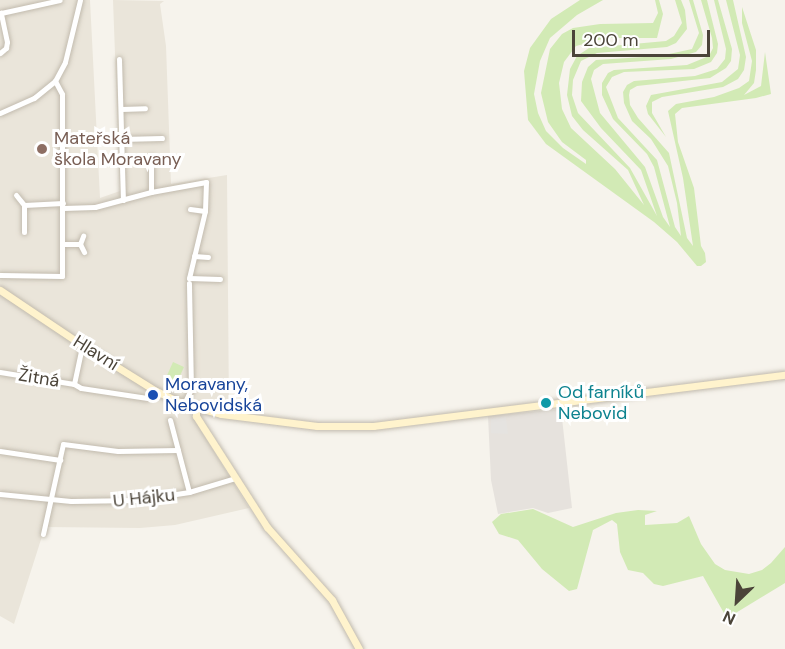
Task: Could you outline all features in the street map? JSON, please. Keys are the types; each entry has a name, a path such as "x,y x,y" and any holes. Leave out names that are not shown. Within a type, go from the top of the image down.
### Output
{"street":[{"path":"0,53 6,46 1,11 60,0"},
{"path":"0,113 34,98 55,81 65,62 80,0"},
{"path":"119,59 123,200"},
{"path":"0,274 62,276 62,94 55,81"},
{"path":"121,109 146,108"},
{"path":"122,140 162,138"},
{"path":"151,157 151,192"},
{"path":"24,205 95,207 151,192 206,182 205,211 189,278 220,279"},
{"path":"16,195 24,205 24,232"},
{"path":"190,209 205,211"},
{"path":"83,236 80,244 84,252"},
{"path":"63,244 80,244"},
{"path":"194,256 208,256"},
{"path":"184,404 191,389 189,283"},
{"name":"Hlavní","path":"0,290 156,391 184,404 196,409 317,426 374,426 785,375"},
{"name":"Žitná","path":"0,372 74,384 82,345"},
{"path":"74,384 81,388 147,398"},
{"path":"196,409 196,416 267,527 332,600 359,649"},
{"path":"170,420 189,492"},
{"path":"43,534 63,444 118,451 178,450"},
{"path":"0,451 60,460"},
{"name":"U Hájku","path":"0,494 50,500 114,502 189,492 235,478"}],"shaded area":[{"path":"0,0 90,0 100,198 120,191 113,0 164,1 160,4 166,46 171,184 227,175 229,411 189,402 187,408 249,508 175,525 140,528 45,527 14,624 0,616"},
{"path":"561,409 572,508 548,513 533,508 498,514 491,480 488,416"},
{"path":"506,417 508,434 491,433 491,419"}],"green space":[{"path":"580,0 603,0 577,15 550,38 540,61 534,94 538,113 546,131 563,148 586,164 586,160 562,142 548,122 541,93 550,49 562,34 573,28 600,24 653,23 658,13 655,0 659,0 663,14 657,38 606,38 576,46 564,62 559,83 562,109 571,128 615,169 644,205 628,170 583,130 572,116 567,95 570,69 577,56 589,48 666,41 674,36 682,23 675,0 681,0 685,10 687,29 676,43 667,47 597,53 581,61 573,80 572,95 578,113 630,168 657,216 641,170 601,128 581,101 582,82 588,67 596,60 660,56 692,49 699,33 689,0 693,0 703,35 702,45 696,52 671,59 603,64 594,70 591,79 600,113 645,167 663,217 670,227 654,167 647,154 613,119 602,95 602,83 608,73 614,70 687,65 709,56 713,48 712,38 701,0 707,0 718,44 717,53 711,62 694,69 624,72 612,77 606,87 618,118 657,160 675,227 681,236 677,203 668,166 651,139 632,121 624,103 623,92 627,85 634,81 695,76 717,69 725,59 726,49 714,0 718,0 732,49 731,61 726,68 710,78 637,86 630,90 629,95 630,105 638,118 669,153 687,238 693,246 683,178 668,111 676,104 714,97 739,88 749,81 752,61 742,23 742,7 756,50 754,83 744,95 761,86 765,52 771,94 682,108 675,114 678,142 694,188 701,246 706,262 701,266 697,266 677,242 654,222 546,144 528,120 524,71 530,48 551,19"},
{"path":"726,0 733,0 746,57 744,70 738,79 723,87 662,97 652,102 652,113 666,137 648,114 646,106 651,95 722,82 738,69 740,55"},
{"path":"173,362 184,367 174,390 163,385"},
{"path":"533,509 573,527 616,513 638,510 657,511 645,515 645,525 677,523 689,516 701,544 715,564 725,570 749,574 762,570 785,547 785,583 734,614 725,615 703,576 663,586 654,584 643,573 628,570 620,552 617,524 612,520 593,530 577,589 569,591 542,569 518,540 499,534 492,522 501,514"}],"place":[{"name":"Mateřská škola Moravany","path":"42,149"},
{"name":"Moravany, Nebovidská","path":"153,395"},
{"name":"Od farníků Nebovid","path":"546,403"}]}
